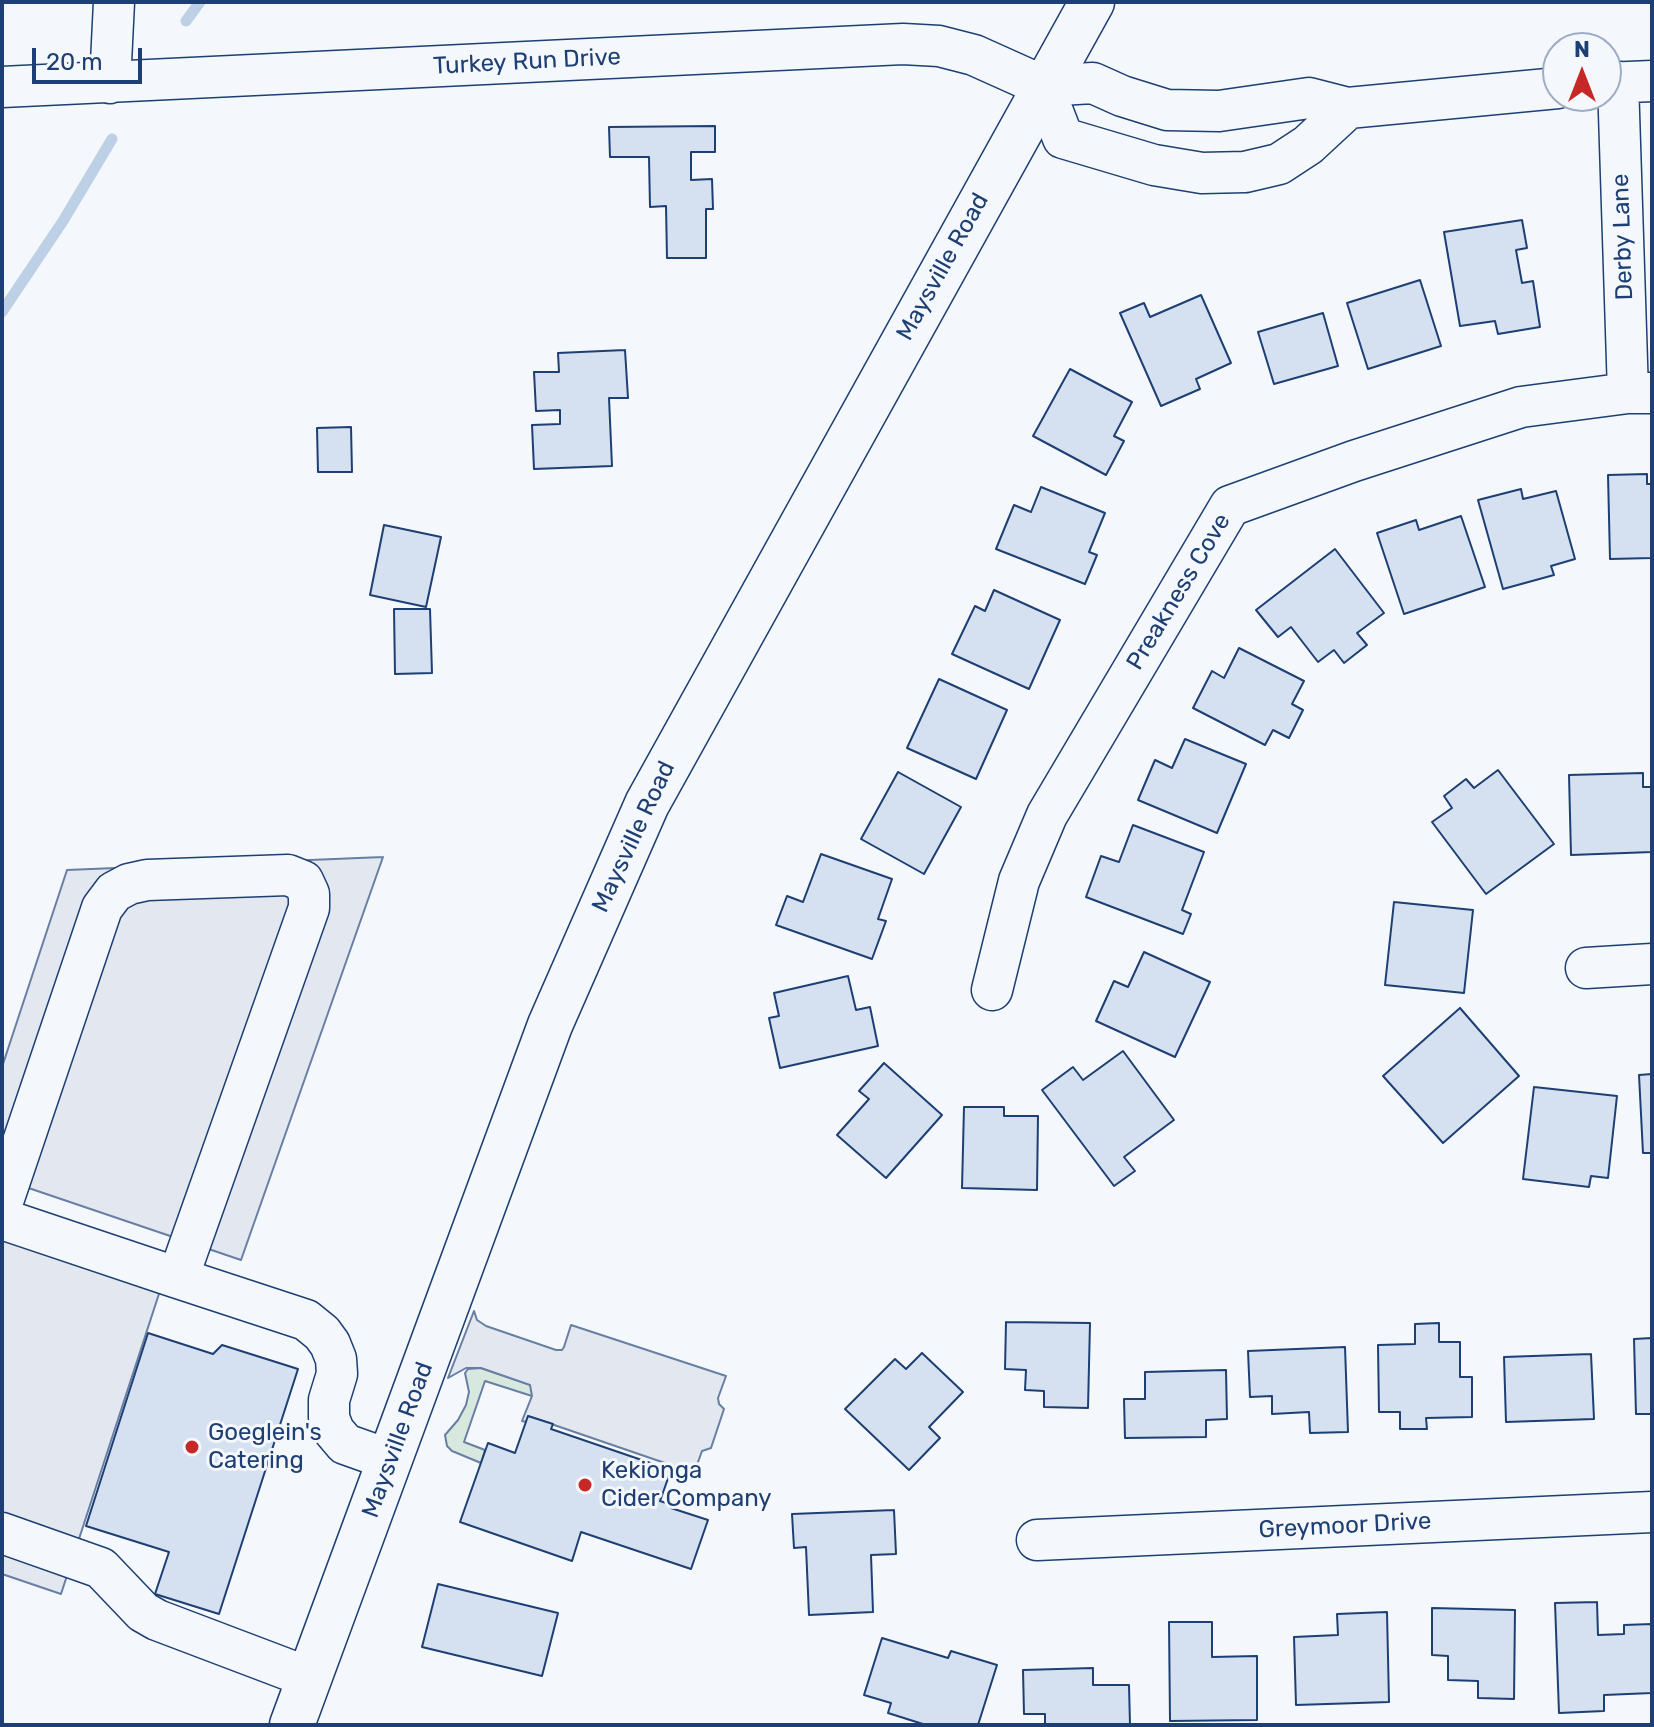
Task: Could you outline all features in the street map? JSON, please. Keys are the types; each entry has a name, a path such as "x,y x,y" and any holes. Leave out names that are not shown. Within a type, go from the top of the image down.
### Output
{"main road":[{"name":"Maysville Road","path":"292,1725 550,1025 647,804 1092,2"}],"street":[{"path":"110,83 114,2"},
{"name":"Turkey Run Drive","path":"2,87 903,44 939,46 974,55 1043,86"},
{"name":"Derby Lane","path":"1625,82 1640,393"},
{"path":"1348,108 1308,145 1279,164 1245,172 1202,173 1154,165 1063,138 1043,86 1093,83 1167,110 1219,111 1309,98 1348,108 1542,90"},
{"name":"Preakness Cove","path":"992,990 1019,881 1047,815 1230,506 1354,461 1521,407 1640,393"},
{"path":"2,1204 102,908 114,892 147,880 288,875 303,881 309,894 309,908 178,1278"},
{"path":"1586,968 1652,964"},
{"path":"2,1219 306,1320 322,1333 336,1359 337,1374 329,1400 329,1418 334,1431 345,1444 390,1460"},
{"name":"Greymoor Drive","path":"1037,1540 1652,1512"},
{"path":"2,1533 101,1568 143,1612 157,1620 310,1678"}],"shaded area":[{"path":"383,857 241,1260 2,1179 2,1067 67,870"},
{"path":"2,1198 171,1257 61,1594 2,1574"},
{"path":"474,1311 477,1320 486,1326 556,1350 564,1347 571,1325 726,1376 718,1398 724,1409 711,1448 702,1451 694,1473 528,1416 526,1422 522,1421 532,1396 530,1385 481,1368 466,1368 448,1378"},
{"path":"481,1368 531,1385 532,1396 485,1381 464,1442 485,1450 481,1463 452,1451 447,1446 445,1435 466,1405 469,1392 465,1373 468,1369"}],"building":[{"path":"715,126 715,152 691,152 691,180 712,179 713,209 706,209 706,258 667,258 666,206 650,207 649,157 610,157 609,127"},
{"path":"1522,220 1527,248 1516,250 1522,283 1533,281 1540,327 1498,334 1495,321 1460,326 1444,232"},
{"path":"1420,280 1441,346 1368,369 1347,303"},
{"path":"1201,295 1231,363 1196,379 1200,389 1161,406 1120,313 1144,303 1150,317"},
{"path":"1323,313 1338,366 1274,384 1258,332"},
{"path":"625,350 628,398 609,398 612,466 534,469 532,425 560,424 560,410 536,411 534,372 559,372 558,353"},
{"path":"1070,369 1132,402 1114,436 1124,441 1106,475 1033,436"},
{"path":"351,427 352,472 318,472 317,428"},
{"path":"1647,474 1647,484 1652,484 1652,558 1610,559 1608,475"},
{"path":"1041,487 1105,513 1089,552 1097,555 1085,584 996,549 1014,505 1031,512"},
{"path":"1521,489 1523,499 1556,491 1575,559 1551,566 1554,575 1503,589 1478,500"},
{"path":"1461,516 1485,587 1404,614 1377,533 1416,520 1419,530"},
{"path":"384,525 441,537 426,607 370,595"},
{"path":"1335,549 1384,613 1357,633 1367,645 1344,663 1334,650 1318,662 1291,627 1278,637 1256,610"},
{"path":"994,590 1060,620 1029,689 952,654 975,606 985,611"},
{"path":"394,609 430,609 432,673 395,674"},
{"path":"1239,648 1304,681 1292,704 1303,710 1289,738 1273,730 1265,745 1193,708 1212,671 1224,678"},
{"path":"939,679 1007,710 976,779 907,748"},
{"path":"1185,739 1246,764 1217,833 1138,800 1155,760 1172,768"},
{"path":"1498,770 1554,844 1486,894 1432,822 1452,808 1444,796 1466,779 1474,788"},
{"path":"898,772 961,807 924,874 861,839"},
{"path":"1643,773 1643,787 1652,787 1652,852 1571,855 1569,775"},
{"path":"1133,825 1204,852 1182,910 1191,914 1183,934 1086,897 1101,856 1119,862"},
{"path":"821,854 892,879 878,919 886,921 872,959 776,925 787,896 803,902"},
{"path":"1394,902 1473,910 1464,993 1385,985"},
{"path":"1144,952 1210,982 1175,1057 1096,1021 1114,981 1128,987"},
{"path":"848,976 856,1010 870,1007 878,1046 780,1068 769,1018 779,1016 774,993"},
{"path":"1460,1008 1519,1076 1443,1143 1383,1076"},
{"path":"1123,1051 1174,1120 1124,1157 1135,1171 1114,1186 1042,1090 1073,1067 1083,1080"},
{"path":"884,1063 942,1115 886,1178 837,1135 869,1099 859,1091"},
{"path":"1652,1074 1652,1153 1643,1153 1639,1075"},
{"path":"1534,1087 1617,1096 1608,1178 1591,1176 1589,1187 1523,1179"},
{"path":"964,1107 1004,1107 1004,1116 1038,1116 1037,1190 962,1188"},
{"path":"1006,1322 1090,1323 1088,1408 1044,1407 1044,1391 1025,1390 1026,1370 1005,1369"},
{"path":"1439,1323 1439,1342 1460,1342 1460,1377 1472,1377 1472,1417 1426,1418 1427,1429 1400,1429 1400,1412 1379,1412 1378,1345 1415,1344 1415,1324"},
{"name":"Goeglein's Catering","path":"148,1333 213,1354 222,1345 298,1369 219,1614 155,1594 169,1552 86,1526"},
{"path":"1652,1338 1652,1414 1636,1414 1634,1339"},
{"path":"1345,1347 1348,1432 1310,1433 1309,1412 1272,1414 1272,1396 1250,1397 1248,1351"},
{"path":"922,1353 963,1392 929,1427 940,1438 909,1470 845,1409 895,1359 906,1369"},
{"path":"1591,1354 1594,1419 1506,1422 1504,1357"},
{"path":"1226,1370 1227,1419 1206,1420 1206,1437 1125,1438 1124,1399 1145,1399 1145,1372"},
{"path":"528,1416 553,1424 551,1429 671,1470 660,1501 672,1505 671,1508 708,1520 691,1569 581,1532 572,1561 460,1522 488,1443 515,1453"},
{"path":"894,1510 896,1554 871,1555 873,1612 809,1615 806,1547 794,1548 792,1514"},
{"path":"438,1584 558,1613 542,1676 422,1647"},
{"path":"1597,1602 1598,1635 1624,1634 1624,1625 1652,1624 1652,1693 1604,1695 1604,1711 1559,1713 1555,1603"},
{"path":"1432,1608 1515,1610 1514,1699 1478,1698 1478,1681 1448,1680 1448,1656 1432,1655"},
{"path":"1387,1612 1389,1702 1296,1705 1294,1637 1338,1635 1337,1614"},
{"path":"1169,1622 1212,1622 1212,1657 1257,1656 1257,1720 1170,1721"},
{"path":"882,1638 948,1658 951,1651 997,1665 978,1725 926,1725 888,1713 891,1703 864,1695"},
{"path":"1093,1668 1093,1685 1129,1685 1130,1725 1045,1725 1045,1714 1024,1714 1023,1670"}],"waterway":[{"path":"186,21 200,2"},
{"path":"2,312 63,221 112,139"}],"place":[{"name":"Goeglein's Catering","path":"192,1447"},
{"name":"Kekionga Cider Company","path":"585,1485"}]}
